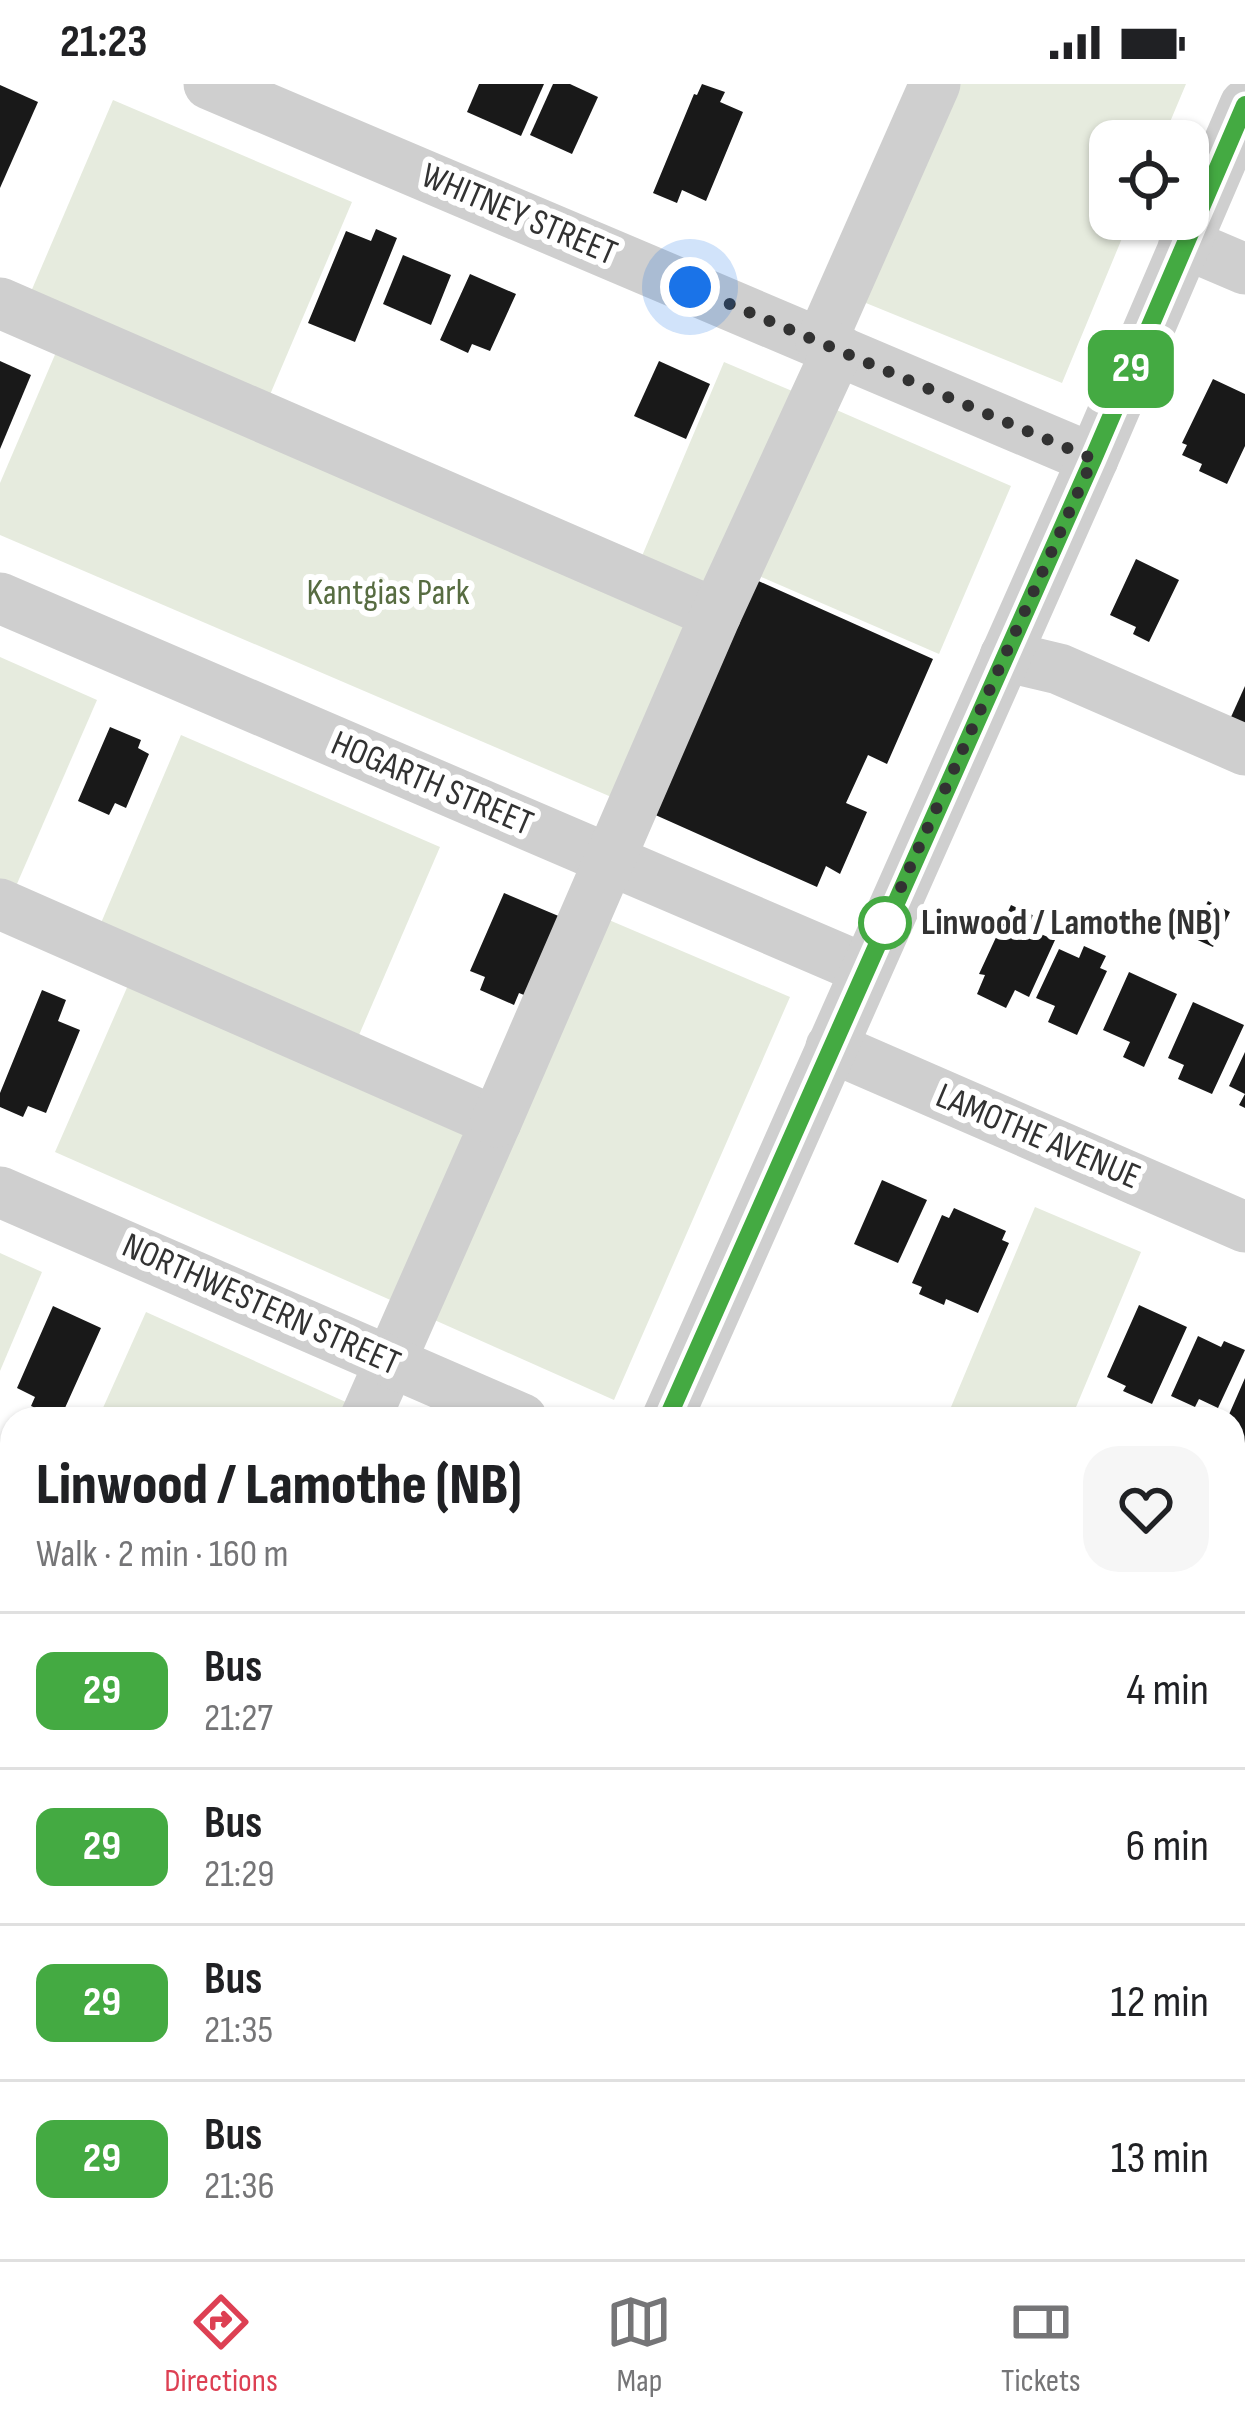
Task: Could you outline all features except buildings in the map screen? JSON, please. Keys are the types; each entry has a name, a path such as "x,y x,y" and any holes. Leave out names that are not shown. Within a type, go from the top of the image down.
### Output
{"street":[{"name":"WHITNEY STREET","path":"209,84 1093,459"},
{"path":"370,1407 830,346 920,89"},
{"path":"672,1407 1245,105"},
{"path":"1184,243 1245,269"},
{"path":"0,303 716,614"},
{"name":"HOGARTH STREET","path":"0,598 864,969"},
{"path":"1005,656 1059,669 1245,750"},
{"path":"0,904 496,1122"},
{"name":"LAMOTHE AVENUE","path":"831,1047 1245,1227"},
{"name":"NORTHWESTERN STREET","path":"0,1192 494,1407"}],"green space":[{"path":"953,84 1186,84 1171,120 1089,120 1089,240 1121,240 1062,383 861,301"},
{"path":"113,100 352,202 269,397 30,294"},
{"name":"Kantgias Park","path":"60,343 693,616 616,799 0,535 0,483"},
{"path":"724,362 804,396 721,590 642,556"},
{"path":"832,408 1011,486 939,654 759,576"},
{"path":"0,657 97,700 13,893 0,887"},
{"path":"181,735 440,847 359,1035 101,923"},
{"path":"609,920 790,997 614,1400 430,1318"},
{"path":"129,983 469,1133 395,1302 55,1152"},
{"path":"1035,1207 1141,1252 1076,1407 951,1407"},
{"path":"0,1253 42,1272 0,1371"},
{"path":"146,1312 348,1403 346,1407 103,1407"}],"bus line":[{"name":"29","path":"672,1407 1245,105"}],"place":[{"name":"Linwood / Lamothe (NB)","path":"885,923"}],"route":[{"path":"690,287 1093,459 885,923"}]}
